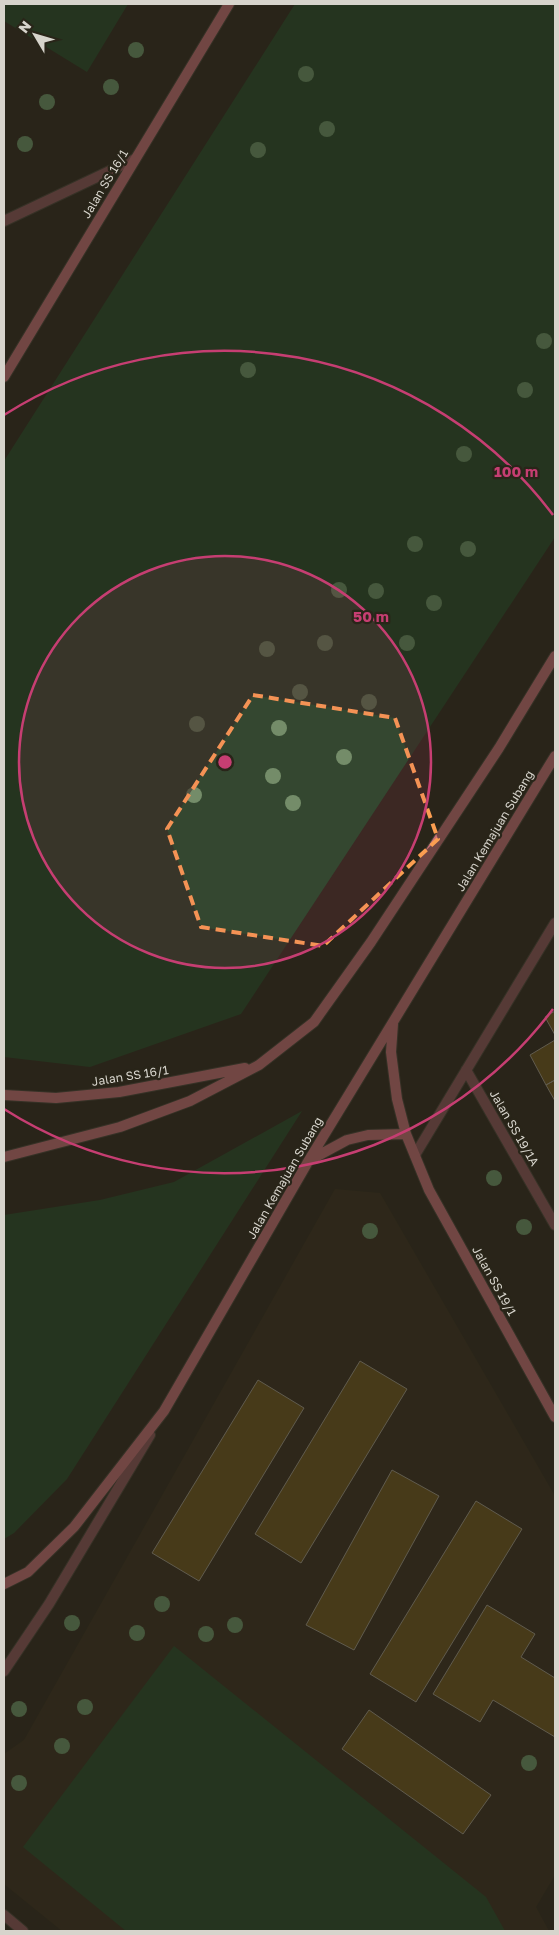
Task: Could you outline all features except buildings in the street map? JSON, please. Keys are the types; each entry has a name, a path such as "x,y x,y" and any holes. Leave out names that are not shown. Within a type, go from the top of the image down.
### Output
{"main road":[{"name":"Jalan SS 16/1","path":"4,377 229,4"},
{"path":"4,1157 120,1127 182,1104 259,1065 314,1022 371,942 499,748 555,656"},
{"name":"Jalan Kemajuan Subang","path":"4,1584 28,1572 74,1527 164,1411 309,1160 555,756"},
{"name":"Jalan SS 19/1","path":"394,1021 390,1052 397,1099 406,1134 414,1155 429,1190 555,1417"},
{"name":"Jalan SS 16/1","path":"4,1095 56,1098 119,1092 259,1065"},
{"path":"309,1160 347,1140 368,1134 406,1134"}],"street":[{"path":"4,221 135,159"},
{"path":"414,1155 555,923"},
{"name":"Jalan SS 19/1A","path":"466,1070 555,1225"},
{"path":"4,1671 49,1604 164,1411"},
{"path":"4,1915 23,1931"}],"highlighted area":[{"path":"253,695 395,718 438,839 323,946 201,927 167,829"}],"shaded area":[{"path":"335,1189 380,1193 555,1496 555,1875 536,1907 549,1931 62,1931 4,1884 4,1754 24,1740"}],"green space":[{"path":"4,4 128,4 87,72 4,21"},
{"path":"295,4 555,4 555,537 241,1014 90,1067 4,1057 4,461"},
{"path":"302,1111 67,1479 14,1533 4,1539 4,1215 100,1200 174,1182"},
{"path":"174,1646 486,1897 505,1931 126,1931 23,1847"}]}
